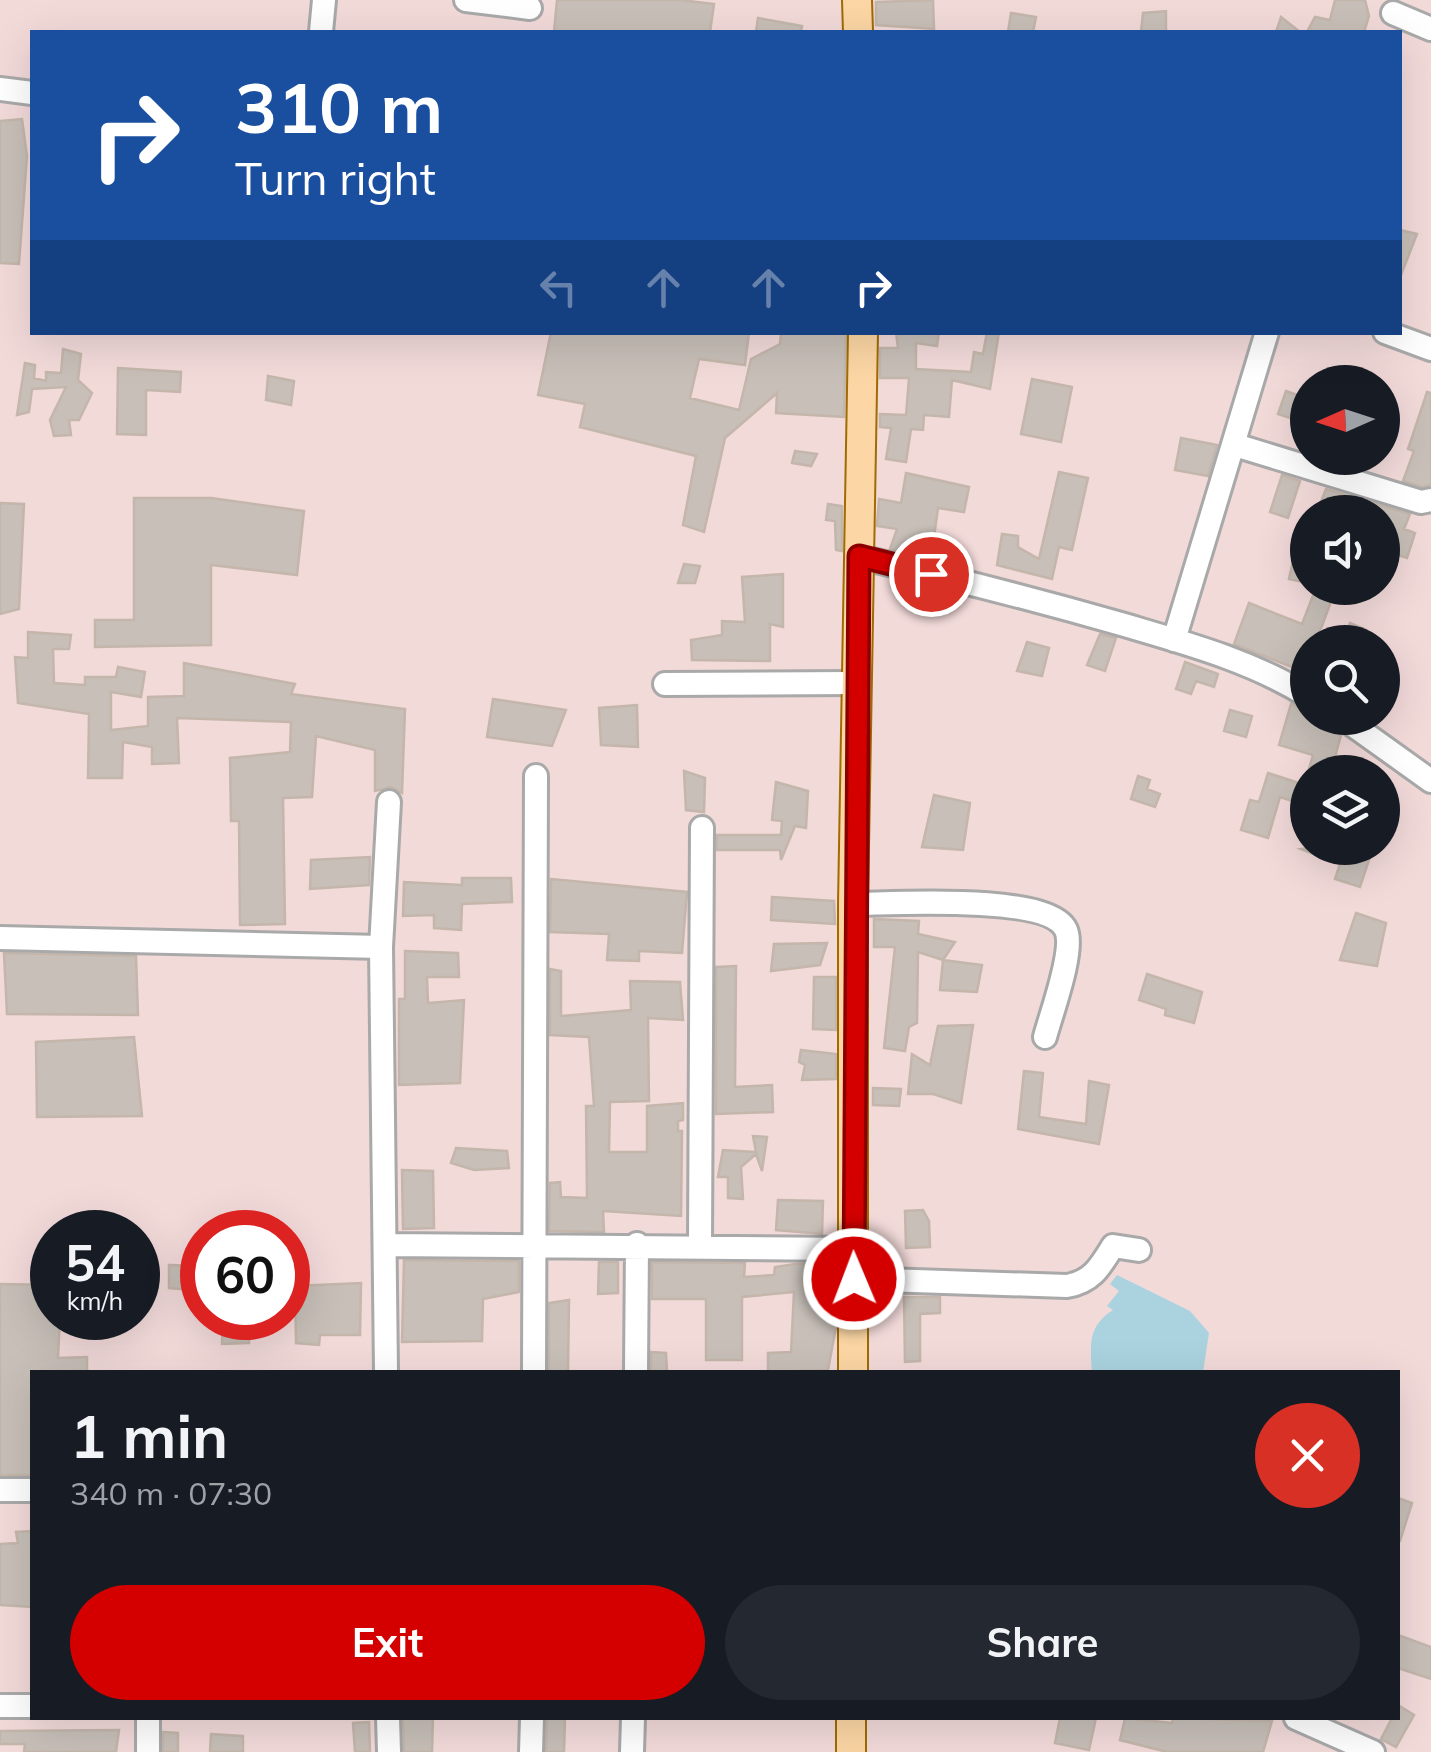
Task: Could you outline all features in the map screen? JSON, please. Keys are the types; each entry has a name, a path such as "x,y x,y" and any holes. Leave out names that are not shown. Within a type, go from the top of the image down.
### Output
{"main road":[{"path":"857,0 858,30"},
{"path":"853,1370 856,684 863,335"},
{"path":"851,1720 851,1752"}],"street":[{"path":"321,30 324,0"},
{"path":"466,0 530,8"},
{"path":"1394,15 1431,29"},
{"path":"0,89 30,93"},
{"path":"1174,640 1266,335"},
{"path":"1393,335 1431,349"},
{"path":"1235,446 1421,502 1431,500"},
{"path":"859,556 1003,591 1174,640 1276,676 1290,685"},
{"path":"665,684 856,684"},
{"path":"1366,735 1431,780"},
{"path":"534,1370 536,776"},
{"path":"386,1370 381,947 389,802"},
{"path":"700,1245 702,828"},
{"path":"854,904 993,904 1026,909 1062,924 1067,932 1068,950 1045,1037"},
{"path":"0,938 381,947"},
{"path":"387,1244 853,1249"},
{"path":"636,1370 637,1244"},
{"path":"854,1279 1067,1286 1084,1283 1096,1273 1112,1246 1138,1250"},
{"path":"0,1490 30,1490"},
{"path":"0,1706 30,1706"},
{"path":"148,1720 148,1752"},
{"path":"388,1720 388,1752"},
{"path":"532,1720 532,1752"},
{"path":"632,1752 633,1720"},
{"path":"1301,1720 1373,1752"}],"shaded area":[{"path":"0,0 1431,0 1431,1752 0,1752"}],"water":[{"path":"1117,1275 1190,1311 1209,1333 1203,1370 1092,1370 1092,1336 1099,1322 1113,1310 1107,1306 1119,1291 1110,1284"}],"building":[{"path":"557,0 681,0 714,4 710,30 554,30"},
{"path":"933,0 934,29 876,25 876,2"},
{"path":"1335,0 1365,0 1369,16 1365,30 1308,30 1315,17 1330,20"},
{"path":"1166,11 1166,30 1141,30 1143,13"},
{"path":"1011,13 1036,17 1033,30 1008,30"},
{"path":"1281,17 1297,30 1277,30"},
{"path":"758,18 802,26 801,30 756,30"},
{"path":"22,119 27,156 19,264 0,263 0,121"},
{"path":"1402,230 1417,234 1402,272"},
{"path":"550,335 749,335 745,365 699,359 690,398 739,410 751,359 780,344 781,335 846,335 844,417 776,413 777,393 725,438 704,532 683,525 696,456 580,427 585,404 538,395"},
{"path":"896,335 939,335 937,346 916,343 916,369 971,372 974,352 983,354 986,335 999,335 990,389 952,380 949,417 924,415 923,430 911,429 906,462 886,459 891,428 880,427 880,414 906,415 909,378 880,378 880,348 898,348"},
{"path":"63,349 81,354 78,380 92,393 79,420 69,420 71,435 54,436 50,420 66,387 32,389 29,412 17,415 25,363 35,365 34,378 46,381 46,372 61,373"},
{"path":"118,368 181,372 180,392 146,390 146,435 117,434"},
{"path":"268,376 294,381 291,405 266,400"},
{"path":"1032,379 1072,387 1061,442 1021,434"},
{"path":"1286,391 1290,392 1290,418 1278,414"},
{"path":"1427,392 1431,393 1431,485 1422,487 1403,481 1414,451 1408,449"},
{"path":"1181,438 1217,445 1208,476 1175,470"},
{"path":"795,451 817,454 811,466 792,463"},
{"path":"1059,472 1088,478 1072,550 1059,547 1052,579 997,565 1002,534 1018,536 1018,547 1039,559"},
{"path":"906,473 969,487 964,512 938,508 931,559 890,549 897,529 877,526 879,499 901,503"},
{"path":"1282,475 1300,481 1295,495 1290,495 1288,518 1270,512"},
{"path":"1326,489 1346,495 1324,495"},
{"path":"134,498 211,498 304,511 297,575 211,565 211,645 95,647 95,620 134,620"},
{"path":"0,503 24,504 19,609 0,614"},
{"path":"828,504 842,506 842,551 836,550 835,521 826,520"},
{"path":"1400,511 1410,514 1404,529 1415,533 1407,558 1400,556"},
{"path":"684,564 700,566 695,583 678,583"},
{"path":"783,574 783,627 770,624 770,661 692,660 691,640 722,635 722,621 745,622 742,577"},
{"path":"1249,603 1302,624 1309,605 1330,605 1322,625 1290,625 1290,666 1234,644"},
{"path":"28,632 71,635 69,649 53,649 54,683 85,685 85,677 116,677 118,667 145,672 141,697 111,692 111,730 148,726 148,697 184,696 184,663 295,684 291,694 405,709 402,793 391,787 375,791 375,750 316,736 312,797 283,798 285,924 240,925 239,821 231,821 230,758 290,752 291,722 177,718 179,763 152,764 152,747 123,742 122,778 88,778 89,714 18,703 15,657 28,658"},
{"path":"1100,634 1116,638 1105,671 1087,665"},
{"path":"1027,642 1049,648 1042,676 1017,671"},
{"path":"1185,662 1218,674 1214,687 1196,681 1191,694 1176,689"},
{"path":"493,699 566,710 552,746 487,737"},
{"path":"637,705 638,747 601,745 599,708"},
{"path":"1290,707 1290,735 1341,735 1336,755 1313,755 1279,745"},
{"path":"1230,710 1252,716 1246,737 1224,731"},
{"path":"684,771 705,778 704,812 686,810"},
{"path":"1268,773 1290,780 1290,800 1280,797 1268,838 1241,830 1250,800 1259,802"},
{"path":"1138,776 1150,780 1147,789 1160,794 1155,807 1131,799"},
{"path":"776,782 808,791 806,828 795,826 781,860 780,850 717,850 717,835 781,835 782,821 772,820"},
{"path":"934,795 970,803 963,850 922,847"},
{"path":"370,857 369,885 310,889 311,860"},
{"path":"1340,865 1367,865 1360,887 1335,879"},
{"path":"462,878 511,878 512,902 462,904 461,930 434,928 434,915 403,916 404,882 462,885"},
{"path":"551,879 687,892 682,953 639,951 639,961 607,960 609,934 550,932"},
{"path":"772,897 834,901 835,924 771,920"},
{"path":"1356,913 1386,923 1377,966 1340,960"},
{"path":"874,919 919,921 918,934 955,942 943,960 918,952 917,1023 909,1027 905,1051 884,1048 895,947 874,947"},
{"path":"827,943 820,965 771,971 774,944"},
{"path":"405,951 458,953 459,977 427,977 428,1003 464,1000 460,1083 399,1085 399,999 405,999"},
{"path":"4,953 136,956 138,1015 7,1014"},
{"path":"943,960 982,965 977,992 940,990"},
{"path":"736,966 735,1087 772,1085 773,1112 716,1114 716,967"},
{"path":"550,969 561,971 561,1016 631,1010 630,981 680,982 683,1020 648,1018 649,1101 610,1102 609,1152 647,1152 647,1106 683,1103 683,1120 678,1121 678,1131 682,1131 681,1216 603,1211 604,1232 549,1231 550,1183 560,1182 561,1197 587,1198 586,1106 594,1106 589,1037 550,1035"},
{"path":"1147,974 1202,992 1194,1023 1165,1015 1166,1009 1139,1000"},
{"path":"814,977 836,977 836,1030 813,1029"},
{"path":"973,1025 961,1103 933,1094 908,1094 912,1054 930,1065 938,1026"},
{"path":"134,1037 142,1116 37,1117 36,1042"},
{"path":"801,1050 836,1054 836,1079 802,1080 805,1065 799,1062"},
{"path":"1024,1071 1043,1073 1039,1117 1086,1124 1089,1081 1109,1085 1099,1144 1018,1129"},
{"path":"873,1088 901,1089 899,1106 873,1105"},
{"path":"753,1136 767,1137 762,1171 756,1154 741,1167 743,1199 728,1198 728,1177 718,1177 723,1150 756,1152"},
{"path":"456,1148 507,1151 509,1168 474,1170 451,1163"},
{"path":"402,1170 433,1171 434,1228 403,1229"},
{"path":"778,1200 823,1201 822,1234 776,1230"},
{"path":"923,1210 929,1221 930,1247 906,1248 905,1211"},
{"path":"404,1260 519,1261 519,1292 483,1299 482,1341 402,1342"},
{"path":"599,1262 618,1262 618,1293 598,1294"},
{"path":"652,1262 745,1263 744,1277 774,1275 775,1267 795,1264 835,1264 836,1327 828,1370 768,1370 768,1353 791,1352 794,1292 742,1297 742,1360 706,1360 706,1299 652,1299"},
{"path":"169,1265 180,1265 180,1289 169,1288"},
{"path":"361,1283 360,1335 320,1335 319,1345 296,1343 310,1340 310,1285"},
{"path":"0,1284 30,1285 30,1340 59,1340 58,1358 87,1357 87,1370 30,1370 30,1475 0,1475"},
{"path":"904,1297 940,1297 940,1313 920,1314 920,1361 905,1362"},
{"path":"569,1300 568,1370 549,1370 549,1303"},
{"path":"222,1340 249,1340 249,1343 222,1344"},
{"path":"651,1352 666,1353 667,1370 651,1370"},
{"path":"1400,1499 1412,1503 1400,1541"},
{"path":"30,1531 30,1607 0,1605 0,1544 18,1543 16,1532"},
{"path":"1400,1636 1431,1647 1431,1679 1400,1669"},
{"path":"1400,1706 1414,1715 1396,1747 1381,1739 1391,1720 1400,1720"},
{"path":"403,1720 433,1720 432,1752 404,1752"},
{"path":"547,1720 565,1720 564,1752 546,1752"},
{"path":"1060,1720 1096,1720 1089,1750 1055,1743"},
{"path":"1125,1720 1272,1721 1263,1752 1167,1752 1120,1740"},
{"path":"369,1722 370,1752 355,1752 353,1723"},
{"path":"119,1730 116,1752 24,1752 25,1744 0,1744 0,1731"},
{"path":"163,1732 178,1733 178,1752 163,1752"},
{"path":"211,1734 243,1736 243,1752 210,1752"}],"route":[{"path":"854,1279 859,556 931,574"}]}
